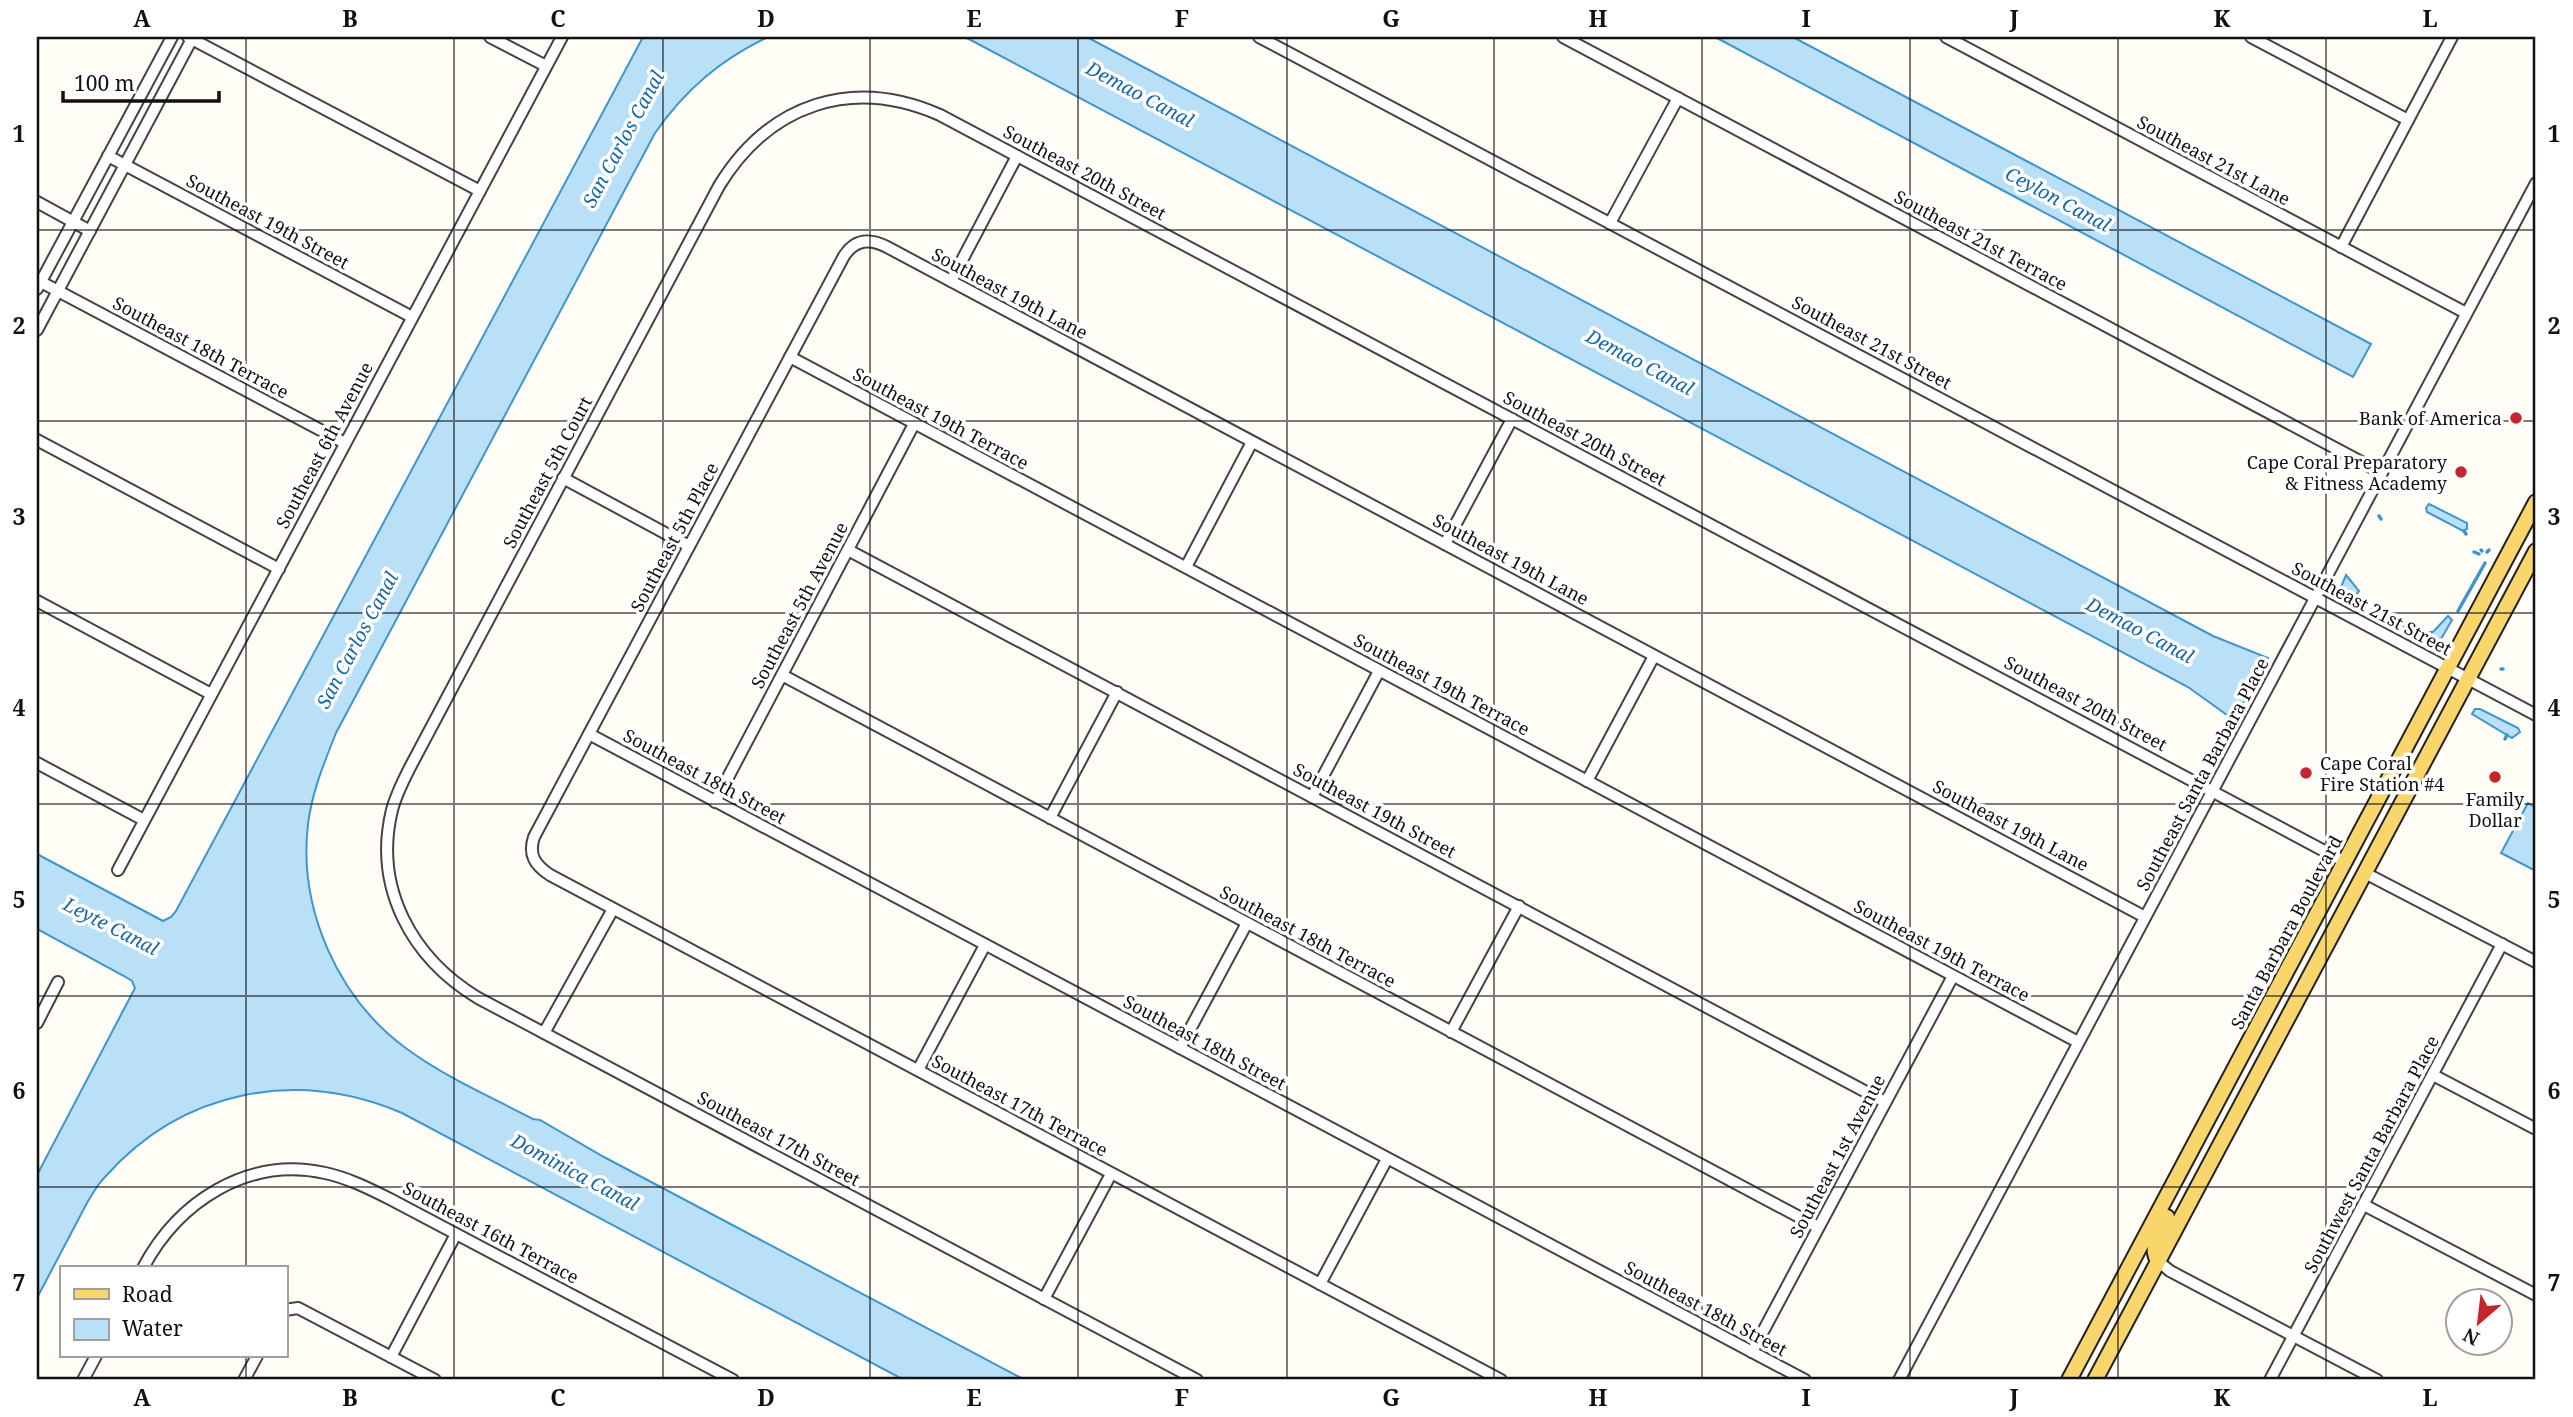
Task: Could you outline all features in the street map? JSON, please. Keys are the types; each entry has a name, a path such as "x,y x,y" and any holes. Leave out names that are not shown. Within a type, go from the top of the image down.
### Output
{"main road":[{"name":"Santa Barbara Boulevard","path":"2069,1380 2536,502"},
{"path":"2095,1380 2536,551"},
{"path":"2158,1261 2154,1251 2156,1239 2210,1136 2217,1118 2218,1102"}],"street":[{"path":"39,286 172,37"},
{"path":"490,37 546,66"},
{"name":"Southeast 6th Avenue","path":"118,870 562,37"},
{"name":"Southeast 21st Street","path":"1259,37 2536,715"},
{"name":"Southeast 21st Terrace","path":"1563,37 2382,473"},
{"name":"Southeast 21st Lane","path":"1946,37 2466,313"},
{"path":"2251,37 2408,120"},
{"path":"2341,247 2452,37"},
{"path":"37,330 191,38 480,191"},
{"name":"Southeast 20th Street","path":"796,112 840,99 870,97 901,100 940,115 2345,862"},
{"path":"1610,223 1678,98"},
{"name":"Southeast 5th Court","path":"391,881 388,844 396,799 422,743 727,172 755,139 796,112"},
{"name":"Southeast 19th Street","path":"108,156 412,317"},
{"path":"951,281 1017,156"},
{"name":"Southeast Santa Barbara Place","path":"1899,1380 2536,183"},
{"path":"37,202 90,230"},
{"name":"Southeast 19th Lane","path":"858,242 866,240 881,244 2146,917"},
{"name":"Southeast 5th Place","path":"531,853 534,837 844,256 858,242"},
{"name":"Southeast 18th Terrace","path":"39,286 58,291 345,443"},
{"name":"Southeast 19th Terrace","path":"790,357 2078,1042"},
{"path":"1445,544 1512,419"},
{"name":"Southeast 5th Avenue","path":"715,802 914,424"},
{"path":"37,440 279,569"},
{"path":"1186,567 1252,442"},
{"path":"564,478 689,546"},
{"name":"Southeast 19th Street","path":"848,550 1885,1102"},
{"path":"37,601 211,694"},
{"path":"1587,781 1654,656"},
{"path":"1312,797 1378,671"},
{"name":"Southeast 18th Terrace","path":"782,675 1818,1227"},
{"path":"1050,818 1117,692"},
{"name":"Southeast 18th Street","path":"589,734 1805,1380"},
{"path":"37,763 144,820"},
{"name":"Southeast 17th Terrace","path":"531,853 541,869 613,909 1501,1380"},
{"path":"2365,873 2536,962"},
{"name":"Southeast 17th Street","path":"391,881 404,921 419,947 434,966 464,990 1197,1380"},
{"path":"1451,1032 1519,906"},
{"path":"544,1033 613,909"},
{"path":"1180,1048 1247,923"},
{"name":"Southwest Santa Barbara Place","path":"2270,1380 2502,944"},
{"path":"918,1070 985,945"},
{"name":"Southeast 1st Avenue","path":"1752,1352 1953,976"},
{"path":"38,1016 58,982"},
{"path":"2433,1074 2536,1129"},
{"path":"1320,1284 1387,1160"},
{"name":"Southeast 16th Terrace","path":"144,1266 168,1228 195,1203 220,1188 246,1178 274,1172 299,1170 323,1173 357,1183 733,1380"},
{"path":"1044,1299 1111,1174"},
{"path":"2364,1205 2536,1295"},
{"path":"391,1357 456,1234"},
{"path":"2158,1261 2170,1271 2377,1380"},
{"path":"287,1310 298,1308 435,1380"},
{"path":"83,1380 95,1358"},
{"path":"244,1380 256,1358"}],"water":[{"path":"643,37 768,37 719,66 691,90 655,133 336,733 315,789 308,824 310,888 317,919 328,950 361,1005 407,1049 437,1069 533,1119 540,1120 604,1157 1025,1380 904,1380 402,1113 362,1099 322,1092 282,1091 243,1096 205,1107 169,1124 136,1147 105,1177 93,1193 37,1298 37,1175 135,988 132,981 124,976 37,929 37,854 163,921 176,911"},
{"name":"Demao Canal","path":"965,37 1087,37 2213,636 2268,658 2234,720 2188,687"},
{"name":"Ceylon Canal","path":"1715,37 1793,37 2371,344 2353,377"},
{"path":"2429,504 2467,523 2467,529 2463,531 2427,512"},
{"path":"2346,575 2359,591 2354,598 2341,587"},
{"path":"2448,616 2452,620 2441,639 2434,641 2421,635 2423,632 2433,632"},
{"path":"2475,709 2518,728 2520,732 2512,738 2472,714"},
{"path":"2528,803 2536,808 2536,871 2501,853"}],"waterway":[{"path":"2474,552 2479,554"},
{"path":"2458,611 2485,563"},
{"path":"2373,609 2420,633"},
{"path":"2505,739 2507,735"}],"place":[{"name":"Bank of America","path":"2516,418"},
{"name":"Cape Coral Preparatory & Fitness Academy","path":"2461,472"},
{"name":"Cape Coral Fire Station #4","path":"2306,773"},
{"name":"Family Dollar","path":"2495,777"}],"water label":[{"name":"San Carlos Canal","path":"623,139"},
{"name":"San Carlos Canal","path":"357,640"},
{"name":"Leyte Canal","path":"111,926"},
{"name":"Dominica Canal","path":"575,1172"}]}
